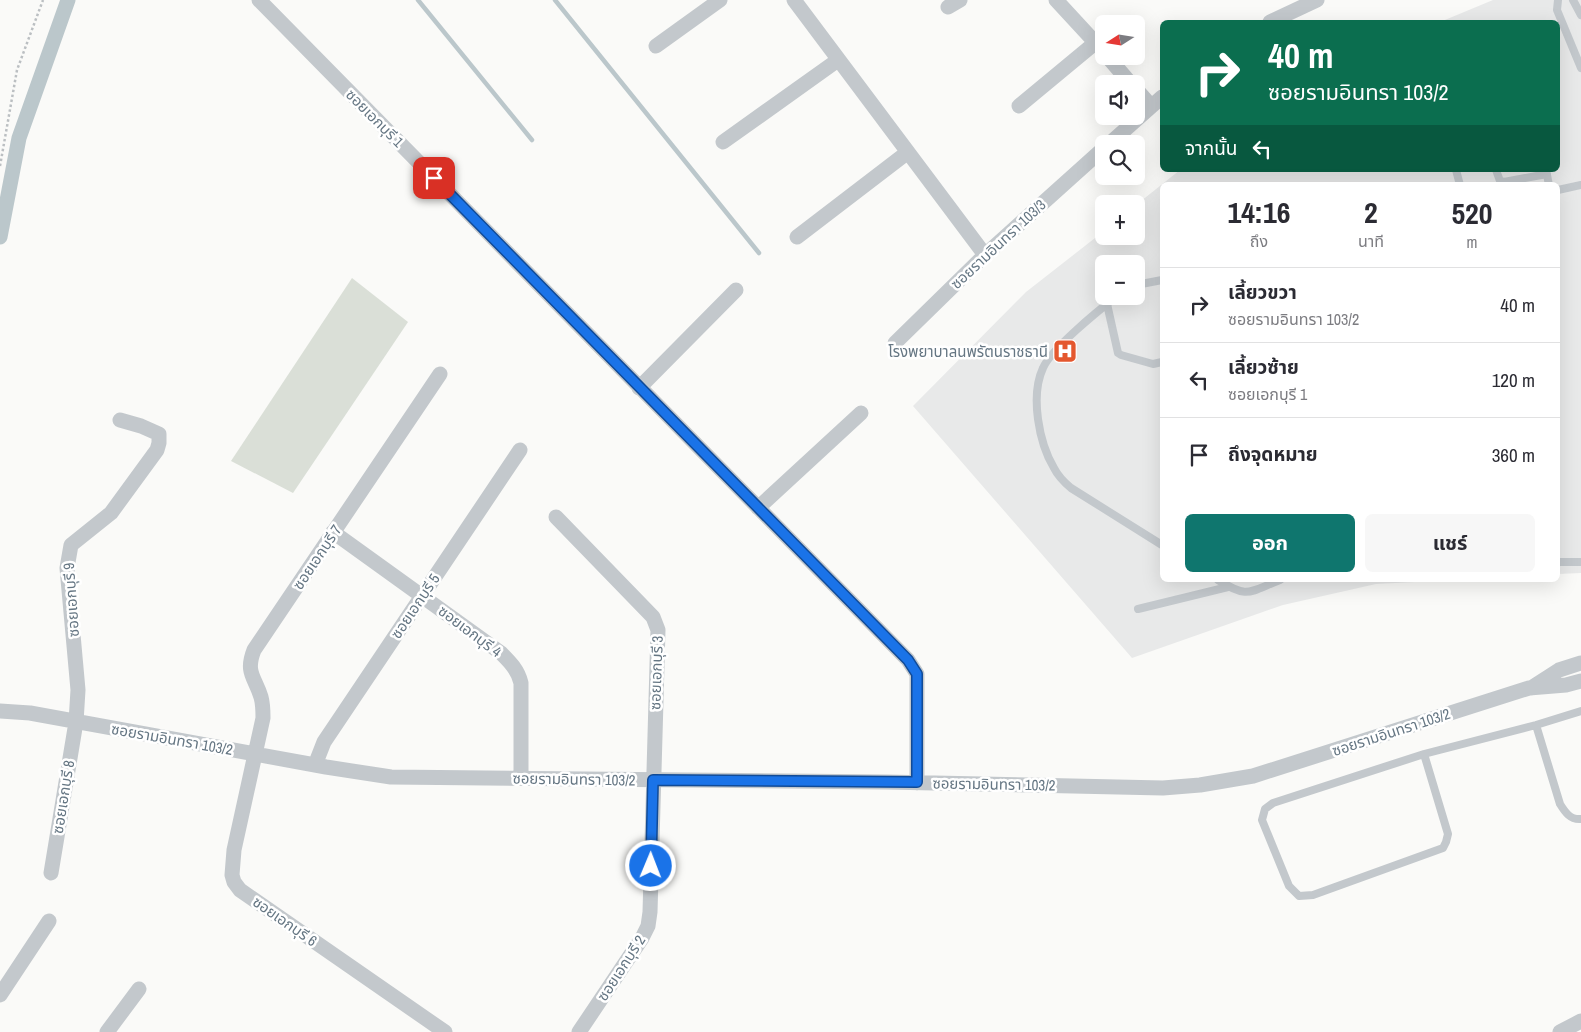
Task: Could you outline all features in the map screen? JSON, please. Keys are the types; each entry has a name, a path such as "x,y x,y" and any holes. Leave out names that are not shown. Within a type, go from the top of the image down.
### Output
{"street":[{"name":"ซอยเอกบุรี 1","path":"259,0 915,668 917,674 917,782"},
{"path":"656,46 720,0"},
{"path":"794,0 985,255"},
{"path":"1056,0 1095,44"},
{"path":"1274,20 1317,0"},
{"path":"1019,106 1095,51"},
{"path":"724,142 838,60"},
{"path":"1115,65 1123,75"},
{"path":"1118,135 1157,101 1145,94"},
{"path":"797,237 908,152"},
{"name":"ซอยรามอินทรา 103/3","path":"894,343 985,255 1095,156"},
{"path":"639,388 736,290"},
{"name":"ซอยเอกบุรี 7","path":"254,754 263,718 263,706 250,666 254,650 440,374"},
{"path":"758,508 862,413"},
{"name":"ซอยเอกบุรี 9","path":"76,722 78,690 66,568 71,545 111,514 159,443 159,434 120,420"},
{"name":"ซอยเอกบุรี 5","path":"315,765 324,742 520,450"},
{"name":"ซอยเอกบุรี 3","path":"556,517 653,617 656,624 658,630 653,780"},
{"name":"ซอยเอกบุรี 4","path":"333,532 502,653 519,675 521,683 520,778"},
{"name":"ซอยรามอินทรา 103/2","path":"1529,688 1559,670 1581,663"},
{"name":"ซอยรามอินทรา 103/2","path":"0,711 30,713 390,777 917,782 1163,788 1229,781 1253,776 1529,688 1566,685 1581,681"},
{"name":"ซอยเอกบุรี 8","path":"51,873 76,722"},
{"name":"ซอยเอกบุรี 6","path":"254,754 234,850 232,868 234,882 240,890 446,1032"},
{"name":"ซอยเอกบุรี 2","path":"579,1032 642,938 648,926 653,780"},
{"path":"0,995 48,921"},
{"path":"107,1032 139,989"},
{"path":"1560,1032 1581,1020"}],"lane":[{"path":"1558,0 1557,10 1581,68"},
{"path":"1573,0 1581,15"},
{"path":"1497,172 1500,181 1504,182 1546,172"},
{"path":"1560,190 1581,185"},
{"path":"1145,283 1160,280"},
{"path":"1106,305 1065,342 1043,367 1038,381 1039,425 1054,470 1064,482 1160,544"},
{"path":"1107,305 1118,353 1153,364 1160,362"},
{"path":"1560,562 1581,562"},
{"path":"1221,582 1236,591 1247,593 1275,582"},
{"path":"1138,610 1228,586"},
{"path":"1424,754 1448,834 1443,848 1313,895 1299,896 1289,886 1262,820 1265,809 1273,803 1424,754 1536,726 1581,711"},
{"path":"1536,726 1560,804 1566,814 1578,820 1581,819"}],"path":[{"path":"0,166 17,70 43,0"}],"shaded area":[{"name":"โรงพยาบาลนพรัตนราชธานี","path":"1493,0 1581,0 1581,573 1560,574 1560,182 1165,182 1177,172 1560,172 1560,20 1445,20"},
{"name":"โรงพยาบาลนพรัตนราชธานี","path":"1160,186 1160,582 1414,582 1376,584 1283,605 1132,658 913,406 1026,292 1095,238 1095,245 1145,245 1145,198"},
{"path":"352,278 408,322 293,493 231,461"}],"waterway":[{"path":"0,237 19,138 68,0"},
{"path":"418,0 532,140"},
{"path":"555,0 759,253"}],"place":[{"name":"โรงพยาบาลนพรัตนราชธานี","path":"1065,351"}],"route":[{"path":"434,178 908,660 915,668 917,674 917,782 653,780 651,866"}]}
